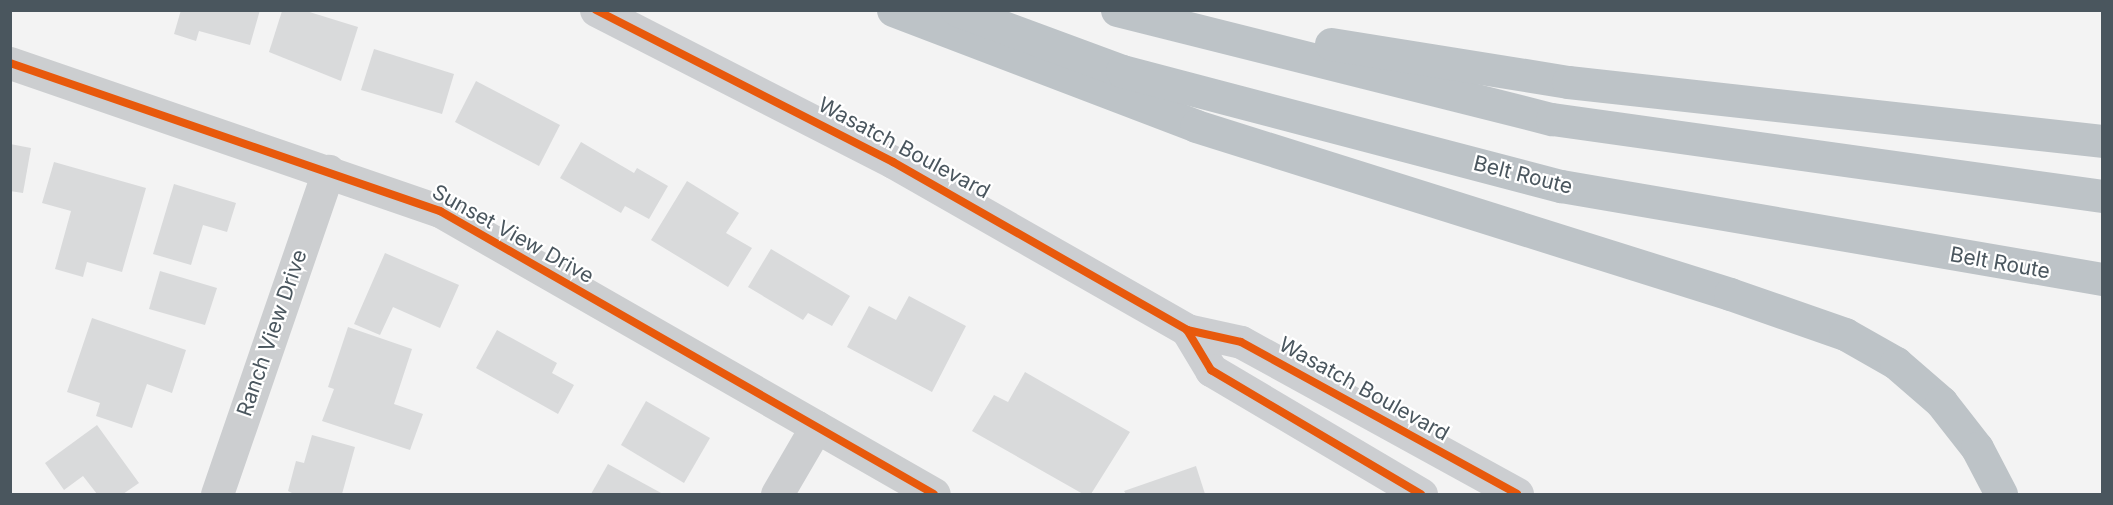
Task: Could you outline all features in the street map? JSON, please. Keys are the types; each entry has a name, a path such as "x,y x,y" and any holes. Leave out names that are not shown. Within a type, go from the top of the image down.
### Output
{"highway":[{"path":"892,10 1196,126 1708,287 1845,334 1896,363 1941,402 1977,448 2001,495"},
{"name":"Belt Route","path":"957,10 1122,71 1561,186 2103,279"},
{"path":"1117,10 1552,119 2103,196"},
{"path":"1123,10 1568,82 2103,141"}],"main road":[{"name":"Wasatch Boulevard","path":"596,10 903,167 1187,330 1241,342 1517,495"},
{"path":"1187,330 1210,370 1421,495"}],"street":[{"name":"Sunset View Drive","path":"10,63 441,211 934,495"},
{"name":"Ranch View Drive","path":"217,495 328,171"},
{"path":"777,495 816,428"}],"building":[{"path":"181,10 260,10 250,45 199,31 196,41 174,34"},
{"path":"303,10 358,27 341,81 269,52 282,11"},
{"path":"374,49 454,74 442,114 361,90"},
{"path":"476,81 560,125 539,166 455,122"},
{"path":"581,142 634,173 637,168 668,186 649,219 625,206 621,213 560,178"},
{"path":"10,144 31,148 23,193 10,191"},
{"path":"54,162 146,188 122,272 87,262 83,277 55,269 71,211 42,203"},
{"path":"687,181 739,213 726,233 752,248 728,287 651,240"},
{"path":"174,184 236,203 227,232 203,225 191,265 153,254"},
{"path":"771,249 850,296 832,326 808,313 803,320 748,287"},
{"path":"385,253 459,285 440,328 393,307 380,335 354,324"},
{"path":"160,271 217,288 205,325 149,309"},
{"path":"909,296 966,326 932,392 847,347 869,306 896,320"},
{"path":"92,318 186,350 172,393 147,384 132,428 96,416 100,403 67,392"},
{"path":"348,327 412,349 394,404 423,414 410,450 322,421 334,389 328,387"},
{"path":"497,330 557,363 552,373 574,385 558,414 476,368"},
{"path":"1025,372 1130,432 1091,494 1083,494 972,431 994,395 1008,402"},
{"path":"646,401 710,438 684,483 621,445"},
{"path":"97,425 139,483 123,494 97,494 83,476 64,490 45,463"},
{"path":"312,435 355,447 342,494 294,494 288,491 296,461 304,463"},
{"path":"608,464 663,494 591,494"},
{"path":"1196,466 1205,494 1126,494 1124,491"}],"cycle path":[{"path":"596,10 893,162 1187,330 1241,342 1517,494"},
{"path":"10,63 440,211 934,494"},
{"path":"1187,330 1211,370 1421,494"}]}
